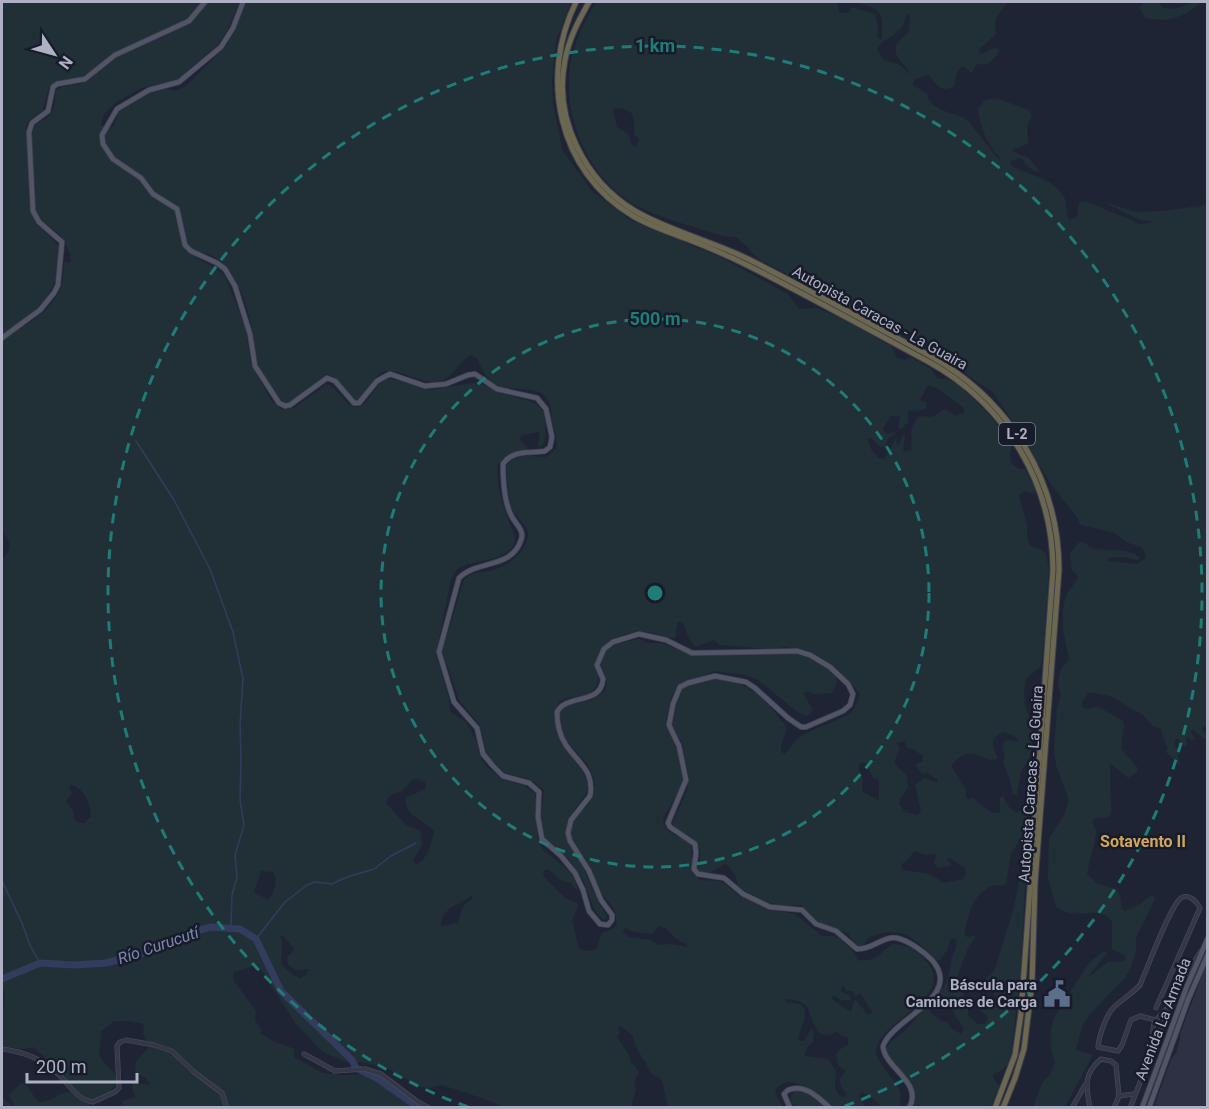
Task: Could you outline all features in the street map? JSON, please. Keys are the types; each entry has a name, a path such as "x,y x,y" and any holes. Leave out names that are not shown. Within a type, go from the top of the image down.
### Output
{"highway":[{"name":"Autopista Caracas - La Guaira","path":"576,2 565,29 561,50 557,80 558,102 562,127 571,149 596,186 618,206 639,220 754,269 930,362 956,379 984,404 1011,435 1029,466 1042,496 1051,530 1053,570 1024,985 1015,1055 995,1107"},
{"name":"Autopista Caracas - La Guaira","path":"589,2 576,25 569,44 563,72 563,94 573,139 589,168 601,182 622,202 642,214 750,260 932,357 960,375 984,394 1009,422 1030,454 1048,494 1056,529 1059,570 1036,876 1033,973 1024,1048 1003,1107"}],"main road":[{"path":"2,338 40,310 58,285 63,244 57,236 39,222 33,211 29,132 32,123 48,111 53,87 57,84 85,79 115,56 189,21 206,2"},
{"path":"243,2 225,44 195,70 176,84 155,87 139,94 113,112 102,140 113,159 141,177 153,194 177,208 186,248 218,263 227,273 238,292 250,334 255,366 279,403 285,406 290,405 330,378 354,403 359,403 376,381 390,374 425,386 446,384 475,374 497,389 525,394 542,401 552,437 550,447 545,451 513,455 503,464 508,507 521,531 521,541 515,551 502,560 489,566 469,570 459,578 439,652 454,702 477,728 483,754 503,776 525,781 539,792 538,817 542,839 575,873 589,911 597,922 603,926 608,925 612,920 612,915 601,900 568,833 571,820 590,796 589,777 583,763 563,739 557,717 558,709 563,704 590,697 599,690 603,679 598,669 598,661 606,646 642,634 666,640 692,652 793,650 810,655 826,664 848,684 853,697 848,708 806,727 801,727 788,718 746,682 715,676 680,687 673,704 669,725 680,746 686,780 668,823 670,827 695,844 694,869 698,874 724,878 743,894 770,907 802,910 820,927 836,931 857,949 869,948 887,939 896,938 914,946 933,962 940,978 938,991 886,1039 883,1046 883,1051 910,1087 913,1099 909,1107"},
{"name":"Avenida La Armada","path":"1142,1107 1178,1008 1208,938"},
{"name":"Avenida La Armada","path":"1149,1107 1188,1000 1208,954"},
{"path":"790,1107 784,1094 790,1088 798,1088 808,1091 830,1107"}],"street":[{"path":"1155,1020 1140,1016 1131,1020 1118,1051 1098,1047 1110,1012 1140,985 1172,912 1181,898 1186,897 1195,900 1200,908 1156,1008"},
{"path":"1130,1107 1168,1007 1184,975 1203,948"},
{"path":"1153,1047 1155,1020 1168,1007"},
{"path":"2,1049 22,1052 34,1057 60,1076 79,1097 93,1102 119,1088 117,1046 120,1042 126,1040 154,1045 172,1051 194,1072 219,1090 225,1098 227,1107"},
{"path":"304,1054 336,1071 366,1069 381,1074 418,1102 429,1107"},
{"path":"1072,1107 1096,1063 1101,1059 1111,1061 1116,1065 1119,1096 1114,1107"},
{"path":"1085,1085 1090,1107"},
{"path":"1119,1096 1134,1094"}],"shaded area":[{"path":"2,2 239,2 228,29 217,46 177,80 141,88 115,103 104,114 101,125 109,128 114,126 119,111 147,94 166,89 176,91 186,86 227,45 246,2 571,2 556,41 552,81 553,102 562,149 592,191 630,220 722,258 788,294 799,309 817,308 841,318 891,346 897,358 905,360 910,357 931,369 937,378 946,379 963,389 982,407 1012,443 1011,463 1019,469 1025,469 1035,488 1034,494 1025,491 1019,496 1027,525 1027,539 1031,546 1046,554 1049,570 1041,666 1026,679 1024,693 1025,705 1032,725 1032,754 1021,771 1017,794 1013,795 1003,762 1005,755 1002,747 1008,740 1019,742 1014,736 1005,732 994,739 997,759 990,760 969,753 961,756 951,766 966,790 966,798 974,798 993,813 1000,812 1000,798 1003,796 1015,812 1019,812 1029,800 1031,804 1022,838 1011,853 1006,884 994,885 985,889 972,907 964,934 968,938 976,936 968,948 955,982 956,987 964,993 962,999 968,1005 968,1016 978,1024 985,1024 988,1017 978,1007 992,1008 997,1001 995,994 986,985 986,978 995,969 1014,907 1021,871 1024,867 1026,868 1020,978 1011,1054 1005,1067 993,1074 999,1086 991,1107 910,1107 913,1091 886,1049 945,985 956,949 956,940 951,938 940,960 937,960 914,939 899,933 891,932 869,937 860,947 853,942 848,933 819,923 801,905 777,906 744,891 738,885 735,874 726,864 710,872 698,871 700,853 698,845 672,824 687,791 689,778 682,744 671,722 682,689 695,682 723,679 749,689 771,707 785,724 786,732 781,745 781,752 784,754 800,737 852,712 860,695 835,667 809,651 785,647 772,649 720,645 714,640 695,647 683,623 678,621 675,638 641,632 626,634 606,645 599,657 598,681 595,688 587,694 567,698 558,704 554,713 559,733 587,783 586,792 572,815 581,812 591,801 595,787 588,765 565,737 560,713 566,706 592,700 605,691 607,683 601,664 607,650 616,644 639,639 647,643 661,643 691,655 793,652 810,657 833,671 837,682 832,693 815,694 807,691 803,693 813,710 807,716 796,711 757,679 745,675 713,671 680,684 673,693 666,719 678,754 683,778 681,788 663,818 669,831 691,844 693,873 700,880 721,881 738,895 768,909 795,914 822,936 839,938 852,950 858,960 869,960 893,944 911,948 925,960 933,973 933,985 926,997 880,1039 876,1050 878,1059 899,1089 900,1107 880,1107 878,1102 862,1092 859,1096 865,1107 832,1107 805,1087 790,1082 782,1084 775,1090 783,1107 668,1107 662,1080 651,1073 633,1036 621,1026 618,1028 620,1033 617,1037 639,1072 634,1082 636,1090 632,1107 505,1107 442,1085 430,1088 420,1087 386,1067 361,1062 351,1064 323,1052 296,1024 258,965 233,972 234,981 256,1011 255,1020 262,1030 260,1033 275,1042 295,1049 294,1057 322,1073 377,1074 414,1107 120,1107 123,1101 135,1097 133,1083 150,1085 146,1078 136,1073 135,1064 149,1047 153,1046 171,1052 189,1071 219,1092 220,1090 199,1074 175,1050 147,1041 143,1034 144,1024 128,1021 114,1021 102,1031 99,1054 116,1077 116,1082 111,1092 92,1100 76,1091 33,1047 23,1049 3,1047 2,1021 5,993 4,990 2,992 2,559 8,553 10,545 2,531 2,341 36,318 52,303 62,283 64,262 71,261 69,251 61,237 32,211 36,223 59,246 57,277 52,289 36,309 2,335","holes":["92,71 97,72 83,83 56,90 50,115 36,125 32,135 32,145 28,145 26,127 29,120 43,110 49,87 54,82 80,77","199,252 211,255 230,271 243,295 259,366 272,390 285,403 293,401 326,374 336,379 349,396 358,401 375,378 384,371 399,372 424,381 440,381 449,376 471,355 477,358 486,375 497,385 534,390 546,396 551,409 556,449 546,457 519,457 506,467 510,506 528,531 524,547 514,559 500,568 473,574 464,580 442,651 459,700 480,725 487,755 505,773 530,779 543,789 541,825 545,839 564,854 573,865 584,882 596,912 605,920 607,916 598,902 580,860 580,856 584,856 603,895 614,909 617,924 613,929 602,933 594,950 579,949 572,920 579,904 565,898 543,876 544,870 549,870 560,880 571,883 575,889 578,889 576,881 567,869 538,843 535,794 524,785 503,780 486,766 466,722 450,712 449,699 436,654 453,575 465,565 500,556 512,547 515,538 500,493 498,464 509,455 527,449 519,439 522,435 539,432 538,446 544,444 546,424 543,411 535,403 501,393 478,382 431,390 388,379 380,383 366,402 359,407 350,405 327,384 294,408 281,409 270,399 251,364 246,329 225,276 196,258 195,255","928,385 937,388 964,408 964,413 955,416 945,409 932,417 920,416 913,424 911,450 903,452 905,436 903,435 899,445 896,443 897,436 885,458 880,459 872,451 867,438 885,447 888,438 896,434 884,432 883,428 891,416 900,416 898,428 901,429 908,422 908,411 926,408 927,403 920,400","905,741 907,748 923,756 922,762 915,764 922,774 928,773 937,779 938,783 924,778 915,785 921,811 918,815 904,812 899,803 908,788 908,782 906,774 894,762 900,749 897,743","860,763 866,763 873,778 879,780 879,801 862,791 863,780 858,768","416,778 425,782 426,788 406,797 405,803 414,816 434,831 427,855 416,864 413,860 422,845 421,831 406,825 386,803 389,796 402,791","71,784 83,793 88,801 91,816 85,823 79,823 74,819 73,810 66,802 72,794 69,787","914,851 925,855 937,854 934,862 938,868 951,866 948,857 965,868 966,875 963,879 944,883 930,874 903,870 901,864 907,861","261,871 273,872 275,875 275,886 268,900 254,892","472,895 473,898 462,909 458,923 441,926 448,910","659,926 663,927 677,939 686,943 688,947 671,944 658,945 650,940 629,937 622,931 626,928 634,932 652,934","282,935 295,949 287,957 288,965 296,970 309,969 301,978 294,976 281,964 282,942 280,937","841,986 847,991 853,991 856,997 859,993 861,994 873,1013 867,1014 856,1000 851,1012 831,997 850,1000 851,996 841,992","786,999 795,1000 806,1006 821,1034 829,1035 837,1031 848,1038 848,1045 839,1050 836,1055 838,1065 846,1071 839,1080 847,1094 845,1097 836,1091 836,1071 828,1059 804,1056 808,1046 813,1042 814,1031 811,1029 804,1041 799,1041 798,1037 805,1018 804,1008 800,1004 785,1002","943,1006 953,1011 964,1029 961,1034 930,1012 931,1009 939,1009"]},
{"path":"596,2 835,2 838,4 839,12 848,13 852,7 875,14 878,26 877,37 881,40 880,14 875,8 856,2 1008,2 995,21 996,34 978,51 982,54 995,48 999,49 990,62 977,64 971,73 965,67 961,67 956,75 954,86 950,88 939,87 928,74 914,80 913,85 927,94 930,102 939,109 964,118 970,123 999,160 1000,157 991,147 985,135 978,109 985,100 997,98 1030,111 1031,117 1027,129 1028,142 1012,151 1029,158 1041,174 1025,165 1024,160 1019,158 1011,161 1010,165 1046,181 1059,190 1065,200 1069,220 1077,217 1081,201 1140,224 1155,222 1140,220 1104,202 1136,212 1207,205 1208,727 1204,726 1202,729 1207,741 1192,729 1191,732 1195,739 1186,737 1187,746 1183,746 1179,739 1175,739 1175,746 1179,750 1180,765 1166,752 1168,747 1161,729 1153,726 1143,715 1110,696 1089,692 1082,702 1082,707 1086,709 1098,707 1122,720 1124,725 1121,749 1138,768 1137,772 1128,778 1110,763 1111,814 1106,818 1095,818 1092,822 1096,834 1087,874 1098,884 1116,889 1120,896 1122,909 1125,911 1142,903 1151,895 1155,899 1136,937 1136,952 1130,969 1124,979 1091,1013 1082,1027 1076,1050 1093,1055 1065,1107 1033,1107 1042,1083 1050,1074 1055,1062 1050,1040 1054,1018 1089,963 1104,951 1107,953 1086,979 1108,962 1123,961 1126,958 1112,949 1112,921 1102,914 1092,912 1076,914 1056,907 1048,879 1049,838 1064,815 1068,804 1068,797 1056,765 1054,752 1057,708 1061,694 1058,685 1059,675 1069,659 1063,627 1064,602 1078,578 1071,569 1070,554 1078,543 1083,542 1094,549 1131,552 1140,558 1137,560 1115,557 1108,558 1107,561 1137,564 1145,559 1146,554 1141,547 1126,542 1115,533 1081,525 1050,483 993,392 974,380 948,358 760,260 737,238 723,236 651,213 623,197 607,182 583,146 570,104 569,82 573,53 581,30","holes":["906,14 910,16 909,31 897,44 895,50 911,75 900,65 884,60 877,50 902,27","615,108 627,110 632,115 634,134 639,139 637,147 632,145 628,134 617,127 613,111"]},
{"path":"1143,2 1159,2 1162,7 1174,9 1202,2 1176,18 1162,20 1145,18 1140,8"},
{"path":"1207,962 1207,1107 1154,1107 1171,1059 1176,1053 1180,1034"},
{"path":"21,1083 27,1086 38,1102 47,1101 69,1092 94,1107 7,1107 2,1102 2,1098 12,1106 14,1105 9,1095"},
{"path":"802,1090 827,1107 795,1107 791,1097 795,1091"}],"waterway":[{"path":"136,441 174,500 210,569 233,632 243,679 240,725 240,800 244,825 235,855 237,877 232,895 231,927"},
{"path":"256,939 285,902 307,885 314,882 332,884 374,869 391,856 416,843"},
{"path":"2,881 40,963"},
{"name":"Río Curucutí","path":"2,979 40,963 74,965 106,963 147,952 188,933 211,927 240,929 256,939 281,991 352,1060 356,1068 375,1077 419,1108"}],"place":[{"name":"Báscula para Camiones de Carga","path":"1057,994"}],"district":[{"name":"Sotavento II","path":"1143,841"}]}
